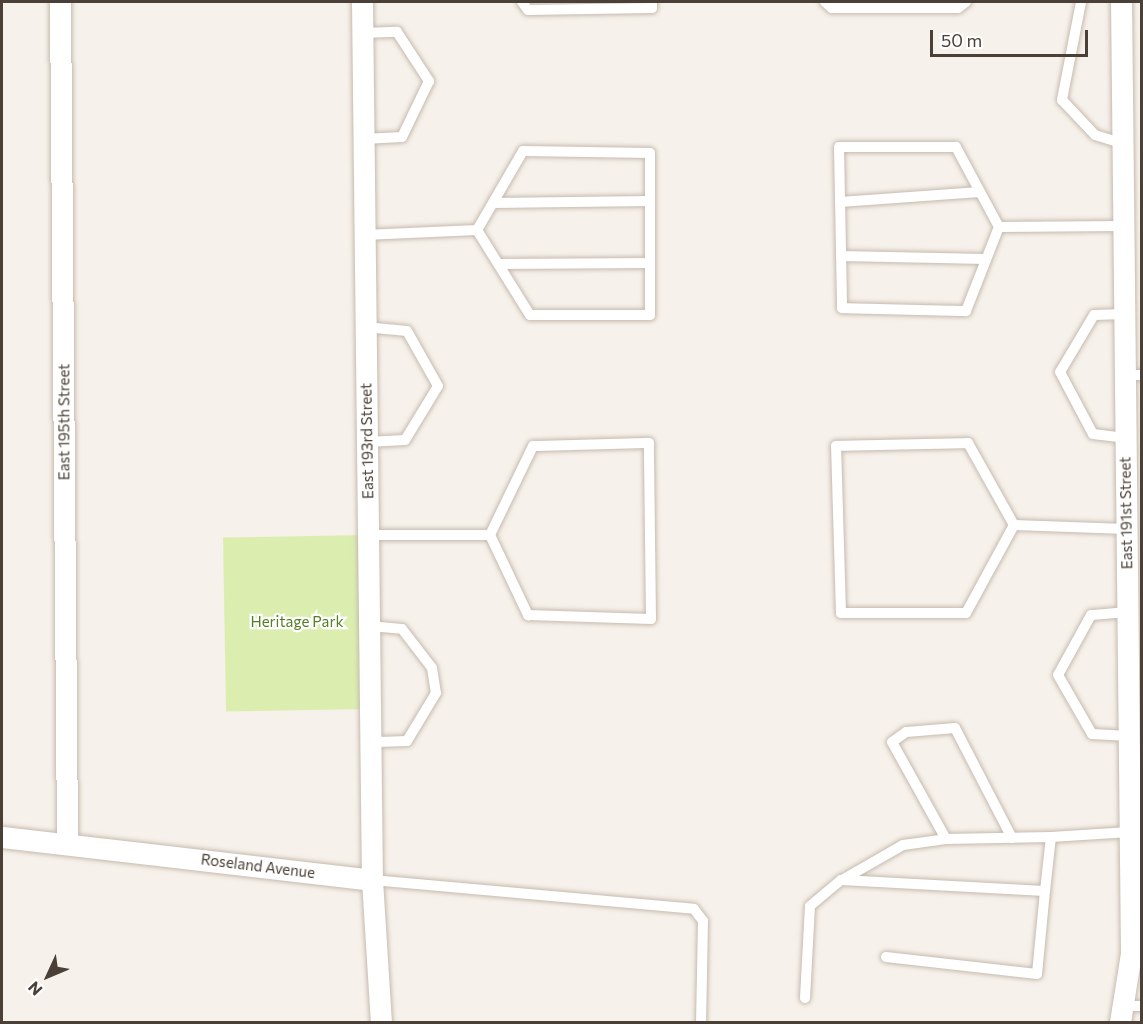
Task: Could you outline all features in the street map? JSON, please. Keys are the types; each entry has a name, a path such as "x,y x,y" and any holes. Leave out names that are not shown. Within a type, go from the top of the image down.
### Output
{"street":[{"name":"East 195th Street","path":"60,2 67,843"},
{"name":"East 193rd Street","path":"362,2 372,880"},
{"name":"East 191st Street","path":"1121,2 1124,314 1133,375 1125,438 1127,612 1135,672 1129,736 1131,953 1129,1012"},
{"name":"Roseland Avenue","path":"2,837 372,880"},
{"path":"372,880 381,1023"}],"lane":[{"path":"522,2 528,10 652,8 652,2"},
{"path":"825,2 832,8 958,8 966,2"},
{"path":"1081,2 1062,100 1095,135 1122,143"},
{"path":"362,33 397,32 429,81 402,137 363,139"},
{"path":"839,147 956,147 999,227 966,311 842,308 840,202 839,147"},
{"path":"523,151 650,153 650,315 530,315 477,230 523,151"},
{"path":"840,202 980,192"},
{"path":"493,203 650,201"},
{"path":"999,227 1123,226"},
{"path":"364,236 477,230"},
{"path":"841,256 987,259"},
{"path":"498,264 650,262"},
{"path":"1124,314 1094,315 1060,372 1094,435 1125,438"},
{"path":"365,327 407,331 438,386 405,440 367,442"},
{"path":"968,442 1014,525 966,613 841,612 836,446 968,442"},
{"path":"649,443 651,619 528,615 490,535 533,446 649,443"},
{"path":"1014,525 1126,529"},
{"path":"368,535 490,535"},
{"path":"1127,612 1091,615 1058,675 1092,734 1129,736"},
{"path":"369,626 402,629 432,668 436,693 407,741 370,742"},
{"path":"946,839 892,742 906,732 954,728 1012,838"},
{"path":"805,998 810,906 841,880 903,845 946,839 1051,837 1130,832"},
{"path":"886,957 1037,974 1051,837"},
{"path":"372,880 694,909 703,921 701,1023"},
{"path":"841,880 1045,891"}],"green space":[{"name":"Heritage Park","path":"368,535 371,709 226,712 223,538"}]}
